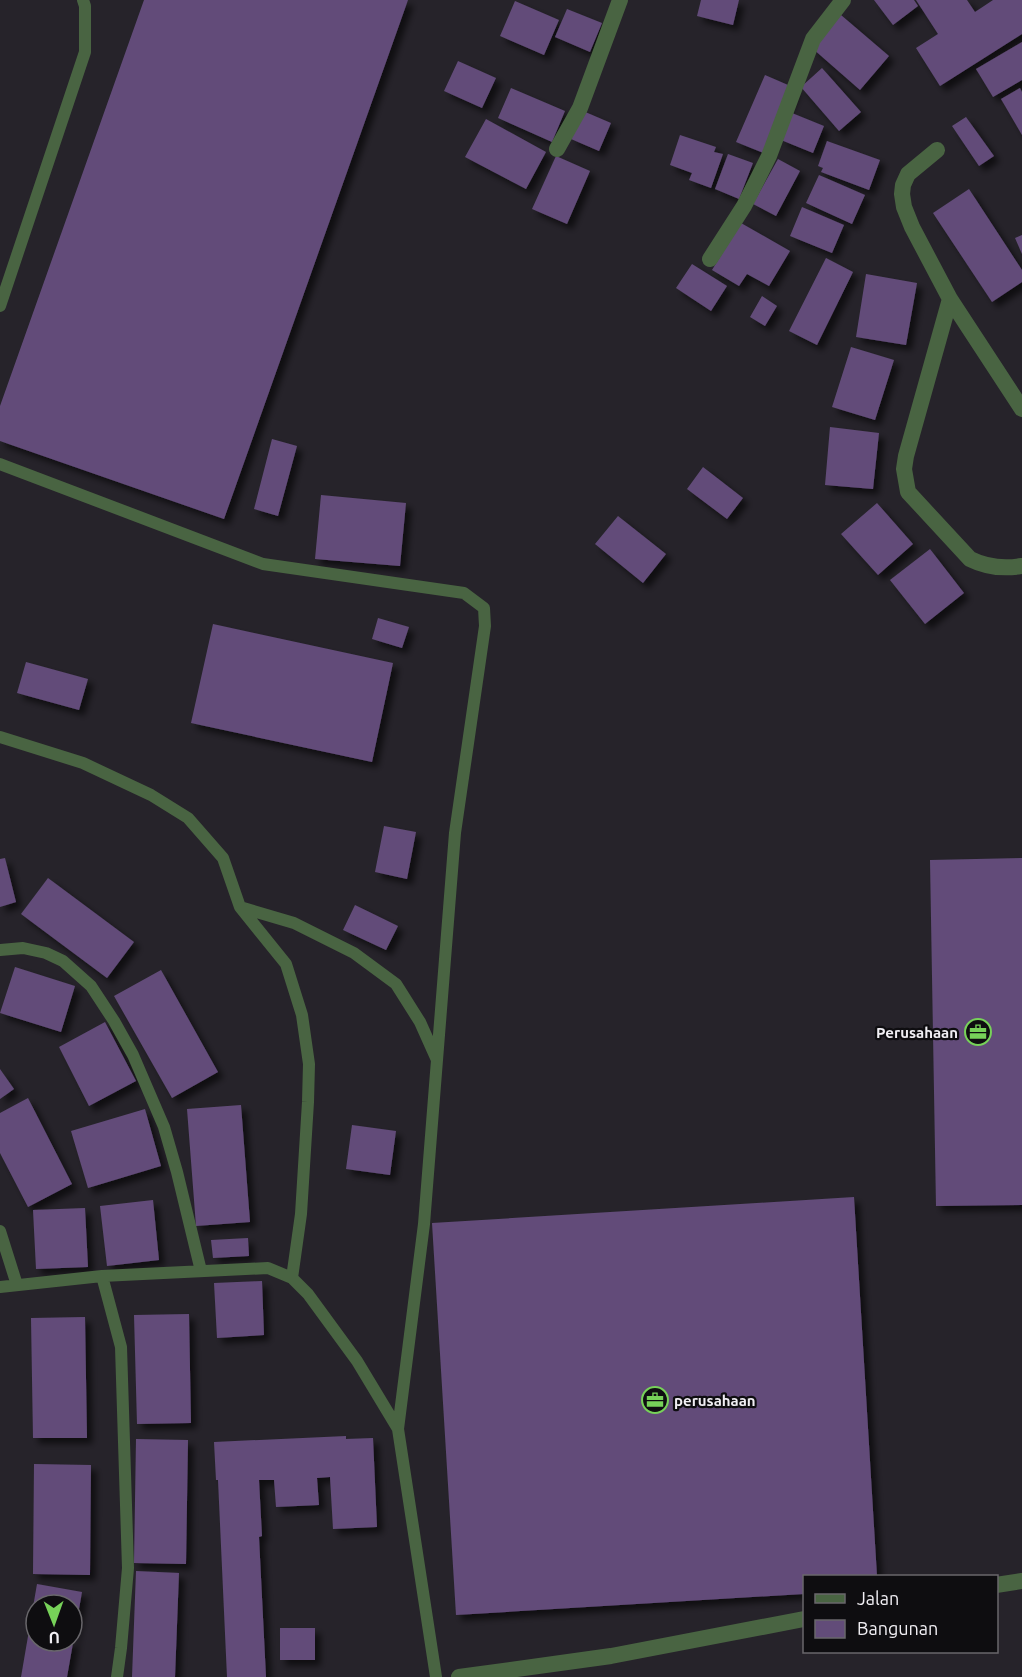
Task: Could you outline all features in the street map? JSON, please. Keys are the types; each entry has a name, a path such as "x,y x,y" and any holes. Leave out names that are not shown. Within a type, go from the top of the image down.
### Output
{"street":[{"path":"557,149 580,108 620,0"},
{"path":"710,259 744,206 769,156 813,39 843,0"},
{"path":"937,150 908,174 903,185 904,207 950,299 1022,409"},
{"path":"950,299 906,456 904,469 908,492 970,559 996,567 1022,566"},
{"path":"998,1585 1022,1581"},
{"path":"459,1677 611,1656 803,1619"}],"lane":[{"path":"0,306 85,52 83,0"},
{"path":"0,464 263,564 464,593 484,608 486,626 456,833 424,1224 398,1429 436,1677"},
{"path":"0,737 83,764 151,795 188,818 223,858 240,907 286,964 302,1014 309,1064 301,1214 291,1278"},
{"path":"240,907 294,923 354,953 396,984 420,1022 437,1061"},
{"path":"0,950 23,948 46,953 63,961 91,986 114,1021 133,1055 164,1127 201,1271"},
{"path":"0,1231 17,1285"},
{"path":"0,1287 102,1276 268,1268 291,1278 308,1294 357,1361 398,1429"},
{"path":"102,1276 122,1347 128,1568 117,1677"}],"building":[{"path":"144,0 408,0 224,519 0,441 0,406"},
{"path":"701,0 739,0 733,25 697,16"},
{"path":"874,0 914,0 918,6 893,25"},
{"path":"916,0 967,0 975,12 993,0 1022,0 1022,34 940,86 916,48 938,34"},
{"path":"515,1 559,20 544,55 500,36"},
{"path":"567,9 602,23 590,52 555,37"},
{"path":"841,15 889,56 860,90 812,48"},
{"path":"1022,42 1022,80 993,97 976,69"},
{"path":"458,61 496,78 482,108 444,91"},
{"path":"822,68 861,112 839,131 801,87"},
{"path":"765,75 795,88 766,154 736,142"},
{"path":"511,88 565,111 552,142 498,118"},
{"path":"1020,88 1022,92 1022,135 1001,99"},
{"path":"583,111 611,123 599,151 571,139"},
{"path":"792,113 824,126 813,153 781,140"},
{"path":"966,117 994,156 979,166 952,126"},
{"path":"486,119 546,152 526,189 465,157"},
{"path":"680,135 716,147 714,152 723,154 711,188 689,180 692,173 670,165"},
{"path":"827,141 880,160 869,190 821,172 823,168 818,166"},
{"path":"728,154 753,163 739,199 715,189"},
{"path":"556,156 590,171 567,224 532,209"},
{"path":"778,159 800,171 776,216 753,204"},
{"path":"819,175 865,195 852,224 806,203"},
{"path":"969,189 1022,270 1022,282 992,302 933,213"},
{"path":"802,207 844,225 832,253 790,236"},
{"path":"741,223 790,251 769,286 747,274 739,286 712,270"},
{"path":"1022,235 1022,254 1015,238"},
{"path":"826,258 853,272 817,345 789,331"},
{"path":"692,264 727,286 711,311 676,288"},
{"path":"866,274 917,283 906,345 856,337"},
{"path":"762,296 777,306 765,326 750,317"},
{"path":"851,347 894,360 875,420 832,407"},
{"path":"830,427 879,433 873,489 825,485"},
{"path":"272,439 297,446 278,516 254,509"},
{"path":"703,467 743,498 727,519 687,489"},
{"path":"321,495 406,503 400,566 315,559"},
{"path":"877,503 913,544 878,575 841,534"},
{"path":"618,516 666,554 643,583 595,544"},
{"path":"930,549 964,593 925,624 890,580"},
{"path":"378,618 409,627 402,648 372,639"},
{"path":"213,624 393,663 372,762 191,723"},
{"path":"26,662 88,679 79,710 17,693"},
{"path":"384,826 416,832 407,879 375,872"},
{"path":"5,858 16,902 0,907 0,859"},
{"name":"Perusahaan","path":"1022,858 1022,1205 936,1206 930,860"},
{"path":"48,878 134,942 107,978 21,914"},
{"path":"355,905 398,926 386,950 343,930"},
{"path":"15,967 75,986 61,1032 0,1013"},
{"path":"161,970 218,1072 172,1098 114,996"},
{"path":"105,1022 136,1081 89,1106 59,1047"},
{"path":"0,1069 14,1089 0,1099"},
{"path":"28,1098 72,1184 28,1207 0,1153 0,1113"},
{"path":"241,1105 250,1222 196,1226 187,1109"},
{"path":"145,1109 161,1166 88,1188 71,1131"},
{"path":"352,1125 396,1131 390,1175 346,1169"},
{"name":"perusahaan","path":"854,1197 877,1575 803,1575 803,1594 456,1615 432,1223"},
{"path":"153,1200 159,1260 107,1266 100,1206"},
{"path":"85,1208 88,1267 36,1269 33,1210"},
{"path":"248,1238 249,1256 213,1258 211,1240"},
{"path":"262,1281 264,1335 217,1338 214,1283"},
{"path":"189,1314 191,1423 137,1424 134,1315"},
{"path":"85,1317 87,1438 33,1438 31,1318"},
{"path":"346,1436 346,1439 373,1438 377,1527 333,1529 330,1477 317,1478 319,1505 276,1507 274,1480 259,1480 262,1536 259,1537 266,1677 227,1677 218,1480 216,1480 214,1442"},
{"path":"136,1439 188,1440 186,1564 134,1563"},
{"path":"34,1464 91,1465 90,1575 33,1574"},
{"path":"136,1571 179,1573 175,1677 132,1677"},
{"path":"37,1584 82,1593 35,1593"},
{"path":"280,1628 315,1628 315,1660 280,1660"},
{"path":"25,1653 71,1653 67,1677 21,1677"}],"place":[{"name":"Perusahaan","path":"978,1032"},
{"name":"perusahaan","path":"655,1400"}]}
